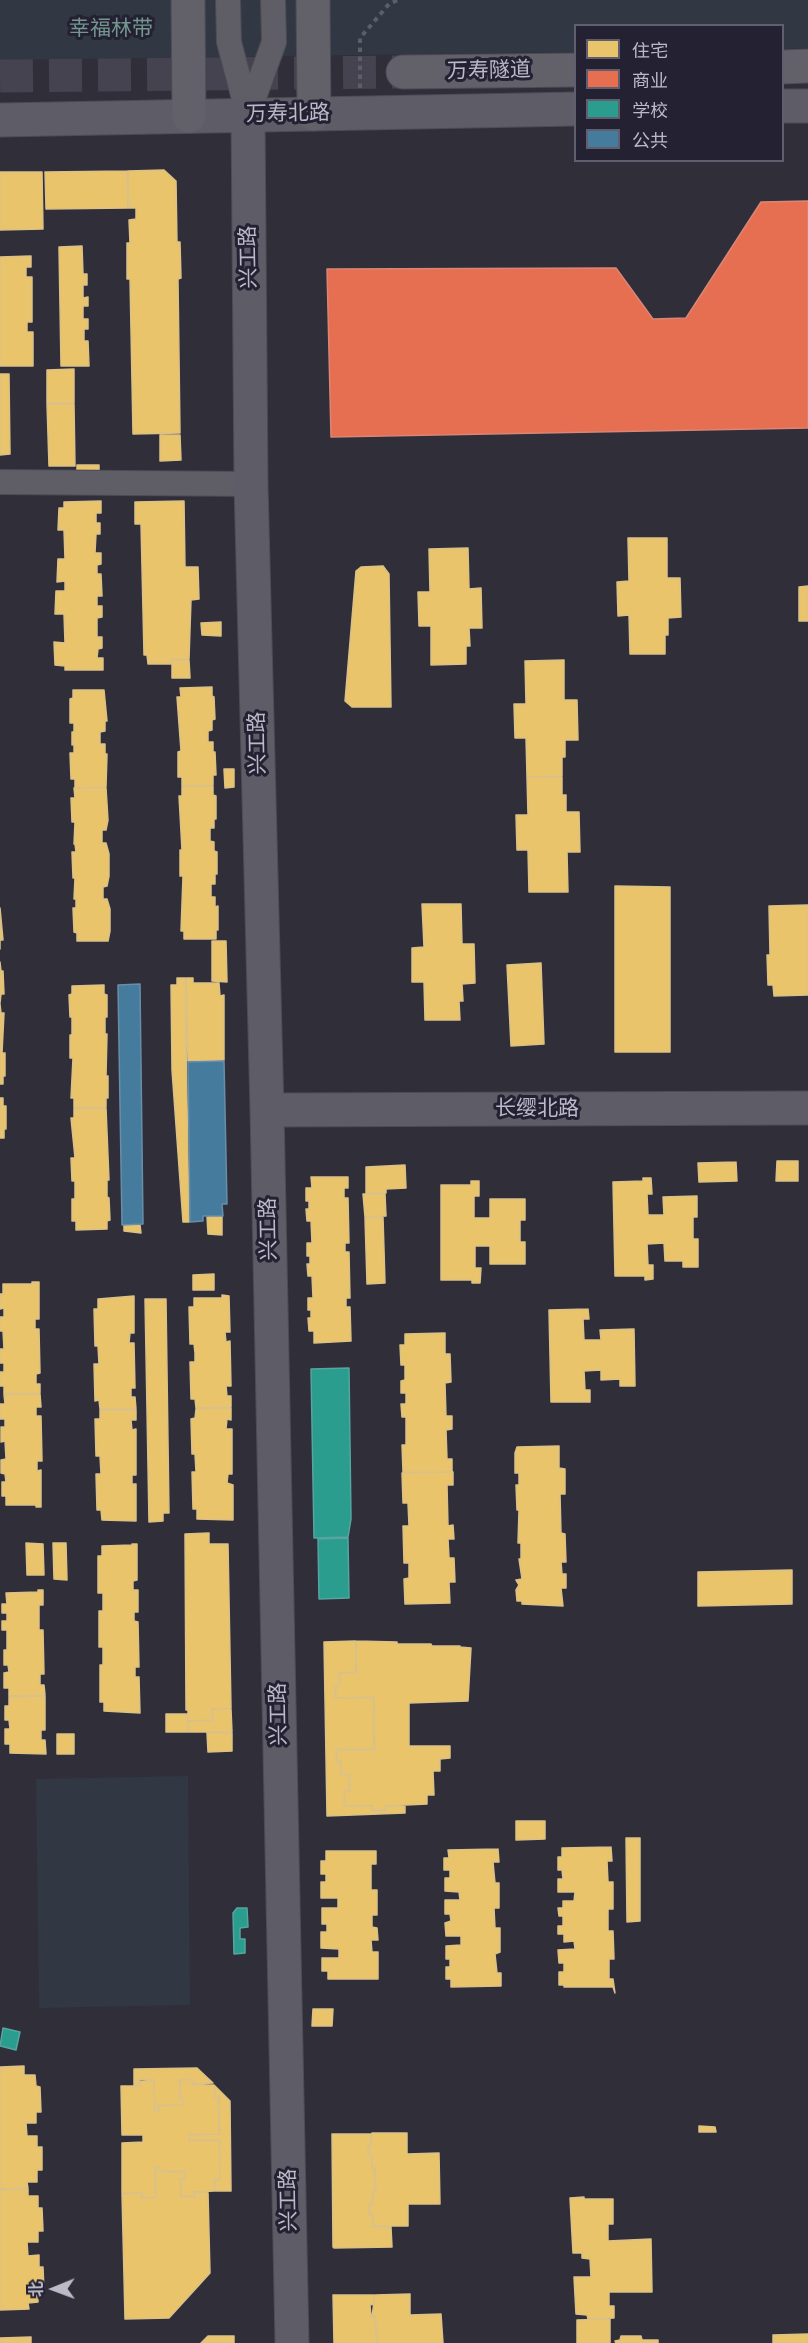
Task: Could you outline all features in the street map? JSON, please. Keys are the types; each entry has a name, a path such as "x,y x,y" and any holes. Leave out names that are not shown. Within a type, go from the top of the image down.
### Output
{"main road":[{"path":"188,0 189,116"},
{"path":"313,0 314,114"},
{"path":"784,67 808,66"},
{"name":"万寿隧道","path":"403,72 574,69"}],"street":[{"name":"兴工路","path":"228,0 229,42 248,114 251,484 267,1110 292,2343"},
{"name":"兴工路","path":"248,114 273,42 273,0"},
{"path":"784,106 808,105"},
{"name":"万寿北路","path":"0,120 574,109"},
{"path":"0,482 251,484"},
{"name":"长缨北路","path":"267,1110 808,1108"}],"path":[{"path":"360,112 360,38 389,4 398,0"}],"green space":[{"name":"幸福林带","path":"0,0 808,0 808,48 784,49 784,24 574,24 574,52 0,60"},
{"path":"188,1776 190,2005 39,2008 36,1779"}],"building: 住宅":[{"path":"164,170 176,181 177,242 180,242 181,278 178,279 180,433 133,434 130,279 127,279 127,243 130,243 129,220 136,219 136,208 129,208 128,171"},
{"path":"127,171 128,208 46,209 45,172"},
{"path":"0,172 42,172 43,229 0,230"},
{"path":"82,246 83,274 87,274 87,285 83,285 83,298 88,297 88,306 83,306 83,319 88,319 88,329 84,329 84,341 88,341 89,366 61,366 59,247"},
{"path":"31,256 31,267 26,267 26,277 32,277 32,322 27,322 27,332 33,332 33,366 0,366 0,257"},
{"path":"74,369 74,403 47,403 47,370"},
{"path":"0,374 9,374 10,454 0,455"},
{"path":"47,404 74,404 75,466 49,466"},
{"path":"160,435 180,435 181,460 160,461"},
{"path":"77,465 99,465 99,473 77,474"},
{"path":"101,501 101,513 96,513 96,523 100,523 100,534 96,534 95,553 101,553 101,564 97,565 97,574 101,574 102,596 97,596 97,606 102,606 102,617 97,618 97,637 102,637 102,648 98,649 97,658 103,658 103,670 65,670 65,666 55,665 54,642 65,643 64,614 55,614 56,591 65,591 65,581 57,582 58,559 65,559 64,530 58,530 59,508 64,508 64,502"},
{"path":"184,501 185,567 198,567 199,599 191,600 189,659 171,659 171,664 148,664 147,655 144,655 141,524 135,524 135,502"},
{"path":"628,538 667,538 667,578 680,578 681,617 668,618 665,654 630,654 629,615 618,616 617,582 629,581"},
{"path":"468,548 469,589 481,588 482,628 469,628 470,646 466,646 466,664 431,665 431,626 419,626 418,592 430,592 429,549"},
{"path":"383,566 389,574 391,707 352,707 345,701 356,571 361,567"},
{"path":"808,586 808,621 799,621 799,587"},
{"path":"221,622 221,636 202,635 201,623"},
{"path":"172,660 189,660 190,678 172,678"},
{"path":"564,660 564,700 577,700 578,740 565,740 562,776 527,777 526,738 515,738 514,704 526,704 525,661"},
{"path":"212,687 215,719 212,720 212,730 208,731 208,742 213,742 213,752 215,752 216,775 213,775 213,785 182,786 182,777 178,777 178,752 181,751 177,697 181,697 180,688"},
{"path":"73,690 104,690 107,721 105,721 105,731 100,732 100,744 105,744 105,754 107,754 106,787 75,788 75,779 71,779 70,753 74,753 72,732 74,732 74,723 70,723 70,699 73,698"},
{"path":"224,769 234,769 234,787 225,788"},
{"path":"527,777 562,777 562,795 566,795 566,812 579,812 580,852 567,852 568,892 529,892 528,850 517,850 516,815 528,815"},
{"path":"213,786 213,795 216,796 216,819 214,819 214,828 210,828 210,841 214,842 214,851 217,852 217,874 215,874 215,884 211,884 211,897 215,897 215,907 218,906 218,930 216,930 216,939 184,939 184,931 181,931 183,876 180,876 180,850 182,850 179,796 182,796 182,787"},
{"path":"74,788 106,788 108,820 106,830 102,830 102,843 106,843 109,854 109,876 107,886 103,887 103,899 107,899 110,909 108,941 77,941 77,933 74,932 73,908 76,908 76,899 74,899 75,878 73,878 72,852 76,852 71,798 75,798"},
{"path":"615,886 670,887 670,1052 615,1052"},
{"path":"422,904 461,904 462,944 474,944 475,983 462,984 463,1001 459,1001 460,1020 425,1020 424,982 412,982 412,948 424,947"},
{"path":"808,905 808,995 774,996 773,985 768,985 769,906"},
{"path":"0,908 3,940 0,940"},
{"path":"212,941 226,941 227,982 212,981"},
{"path":"0,962 1,971 3,971 4,994 1,994 0,1003"},
{"path":"541,963 544,1044 511,1046 507,965"},
{"path":"177,978 185,978 189,1222 183,1222 172,1070 171,985 177,985"},
{"path":"186,978 193,978 193,983 219,983 220,996 224,995 224,1060 188,1061"},
{"path":"104,985 104,994 107,995 105,1034 107,1034 108,1098 106,1098 106,1107 74,1108 74,1098 71,1098 73,1058 70,1058 72,1017 70,1017 69,995 72,994 72,986"},
{"path":"0,1004 1,1013 4,1013 2,1053 5,1053 5,1076 3,1076 3,1084 0,1084"},
{"path":"0,1098 3,1098 3,1106 6,1106 4,1138 0,1138"},
{"path":"106,1108 109,1180 107,1180 107,1197 109,1198 110,1220 107,1221 107,1229 76,1230 76,1221 72,1221 75,1181 72,1181 71,1158 75,1158 71,1118 74,1118 74,1109"},
{"path":"777,1161 798,1161 798,1181 776,1181"},
{"path":"736,1162 737,1181 699,1182 698,1163"},
{"path":"405,1165 406,1188 386,1189 386,1193 366,1193 366,1167"},
{"path":"311,1177 348,1177 348,1188 344,1188 344,1198 348,1198 349,1243 345,1243 345,1252 349,1252 350,1298 346,1298 346,1307 350,1307 351,1341 314,1343 314,1331 309,1331 308,1318 311,1318 311,1310 308,1310 308,1298 313,1298 312,1276 308,1276 307,1264 310,1264 310,1256 307,1256 307,1243 312,1243 311,1221 307,1221 306,1209 309,1209 309,1201 306,1201 306,1188 312,1188"},
{"path":"643,1178 651,1178 652,1194 647,1194 648,1215 664,1215 663,1197 697,1196 697,1217 693,1217 693,1239 698,1239 698,1267 683,1267 683,1261 665,1261 664,1243 647,1244 648,1265 653,1265 653,1279 645,1280 645,1276 615,1276 613,1182 643,1181"},
{"path":"471,1181 479,1181 479,1196 474,1196 474,1218 490,1218 490,1199 525,1199 525,1220 520,1220 520,1242 525,1242 525,1264 490,1264 490,1246 475,1246 475,1268 481,1268 480,1283 472,1283 472,1280 441,1280 441,1185 471,1185"},
{"path":"363,1194 385,1194 386,1216 365,1217"},
{"path":"222,1216 222,1235 208,1234 207,1217"},
{"path":"383,1217 385,1283 367,1284 365,1218"},
{"path":"124,1225 140,1225 141,1233 124,1231"},
{"path":"214,1274 214,1290 193,1290 193,1275"},
{"path":"32,1282 39,1282 39,1319 35,1319 35,1329 39,1329 40,1373 36,1374 36,1384 40,1384 40,1393 4,1394 4,1386 0,1386 0,1372 4,1372 4,1363 0,1363 0,1349 4,1349 0,1317 4,1317 4,1308 0,1309 0,1294 3,1294 3,1284 32,1284"},
{"path":"222,1295 229,1296 230,1332 225,1332 226,1342 230,1341 231,1386 226,1386 227,1396 231,1396 231,1407 196,1408 195,1399 191,1399 190,1362 195,1362 195,1353 194,1344 190,1344 189,1307 194,1307 194,1298 222,1298"},
{"path":"134,1296 134,1333 130,1333 129,1343 134,1343 135,1388 131,1388 131,1397 135,1397 136,1409 100,1409 99,1400 95,1401 94,1364 99,1364 98,1346 95,1346 94,1309 98,1309 98,1299"},
{"path":"145,1299 166,1299 169,1513 163,1513 163,1521 149,1522"},
{"path":"588,1309 589,1319 583,1319 584,1340 601,1340 600,1330 634,1329 635,1386 620,1386 620,1379 601,1380 601,1370 584,1371 585,1390 590,1390 590,1402 551,1402 549,1310"},
{"path":"445,1333 445,1354 450,1354 451,1382 445,1383 446,1416 452,1416 452,1429 446,1430 447,1459 452,1459 452,1472 403,1472 402,1445 406,1445 406,1417 402,1417 401,1404 406,1404 406,1393 401,1393 401,1381 405,1380 405,1365 401,1365 400,1345 405,1345 405,1334"},
{"path":"40,1394 41,1407 36,1407 36,1416 41,1416 42,1461 37,1461 37,1471 41,1470 41,1507 6,1505 6,1496 2,1496 2,1482 6,1482 5,1474 1,1473 1,1460 6,1459 5,1441 1,1442 1,1427 5,1427 5,1419 0,1419 0,1404 5,1404 4,1395"},
{"path":"231,1408 231,1420 227,1419 226,1429 232,1429 232,1474 228,1474 227,1483 233,1485 233,1520 197,1519 197,1509 193,1509 192,1472 196,1472 195,1454 192,1454 191,1419 195,1418 196,1409"},
{"path":"100,1410 136,1410 136,1420 131,1420 132,1430 136,1429 136,1475 132,1475 132,1484 136,1484 136,1521 102,1520 101,1510 97,1510 96,1474 101,1474 100,1456 96,1456 95,1419 100,1419"},
{"path":"559,1446 559,1468 565,1469 565,1494 560,1494 561,1533 565,1534 566,1562 561,1562 562,1574 566,1574 566,1588 561,1588 563,1606 522,1604 522,1601 517,1601 516,1590 519,1585 516,1580 522,1579 516,1485 519,1485 519,1473 515,1473 515,1453 517,1447"},
{"path":"453,1472 453,1485 447,1485 448,1526 453,1525 454,1539 448,1539 449,1558 454,1558 455,1582 449,1582 450,1603 405,1604 404,1579 409,1578 409,1563 404,1563 403,1526 409,1526 408,1503 403,1503 402,1473"},
{"path":"209,1533 209,1544 228,1544 231,1708 212,1709 212,1720 188,1721 188,1710 186,1710 185,1534"},
{"path":"26,1543 43,1544 44,1575 27,1575"},
{"path":"53,1543 66,1543 67,1580 54,1579"},
{"path":"137,1544 137,1580 133,1581 133,1590 138,1590 138,1612 134,1612 134,1621 138,1622 139,1667 135,1667 135,1677 139,1677 140,1713 104,1711 104,1702 100,1702 100,1665 103,1665 103,1647 99,1647 99,1611 103,1611 103,1593 98,1593 98,1556 102,1556 102,1546"},
{"path":"792,1570 792,1604 698,1606 698,1572"},
{"path":"38,1590 43,1590 43,1605 39,1605 39,1630 43,1630 44,1674 40,1674 40,1685 44,1685 45,1695 9,1696 9,1688 4,1688 4,1673 9,1672 8,1665 4,1665 7,1630 2,1630 2,1621 7,1621 7,1613 2,1613 2,1604 7,1604 6,1593 38,1592"},
{"path":"355,1641 356,1672 339,1673 339,1686 335,1686 335,1698 373,1698 374,1749 336,1749 336,1762 340,1762 341,1775 349,1775 349,1791 344,1791 344,1806 372,1806 372,1811 386,1811 386,1806 405,1806 405,1813 327,1816 324,1642"},
{"path":"356,1641 471,1648 468,1701 409,1703 409,1746 450,1746 450,1758 440,1759 440,1771 433,1771 434,1795 427,1795 427,1804 385,1806 385,1810 373,1810 373,1806 345,1805 344,1792 350,1791 350,1775 342,1775 341,1761 337,1761 337,1750 375,1750 374,1697 336,1698 336,1687 340,1686 340,1673 357,1673"},
{"path":"45,1696 45,1730 41,1730 41,1740 45,1740 46,1754 10,1753 10,1744 5,1744 5,1729 10,1729 9,1720 5,1720 5,1706 9,1706 9,1697"},
{"path":"213,1709 231,1709 232,1732 189,1732 188,1721 213,1721"},
{"path":"166,1714 187,1714 188,1732 166,1732"},
{"path":"207,1733 232,1733 232,1751 208,1752"},
{"path":"57,1734 74,1734 74,1754 57,1754"},
{"path":"516,1821 545,1821 545,1839 516,1840"},
{"path":"626,1838 640,1838 640,1921 627,1922"},
{"path":"611,1847 612,1861 607,1861 608,1882 613,1882 613,1909 608,1909 608,1931 613,1931 614,1959 609,1959 609,1979 613,1979 615,1993 613,1987 564,1987 564,1985 559,1985 559,1972 564,1972 564,1963 559,1963 558,1950 575,1949 574,1941 564,1942 564,1934 558,1934 558,1926 563,1926 563,1916 559,1916 558,1908 563,1908 563,1901 574,1901 575,1892 558,1892 558,1879 563,1879 562,1870 558,1870 558,1857 562,1857 562,1848"},
{"path":"498,1849 499,1862 493,1862 495,1883 499,1883 499,1908 494,1908 495,1928 500,1928 500,1952 495,1954 497,1973 501,1973 501,1986 451,1987 451,1979 446,1979 446,1967 450,1967 450,1959 446,1959 446,1946 461,1945 461,1936 446,1936 445,1923 451,1921 450,1914 445,1914 445,1900 460,1900 459,1892 445,1891 445,1878 450,1878 450,1870 444,1870 444,1858 449,1858 448,1850"},
{"path":"326,1851 376,1851 376,1864 371,1864 371,1890 377,1890 377,1915 372,1915 372,1927 377,1928 378,1940 371,1940 372,1952 378,1952 378,1979 328,1979 328,1971 322,1971 322,1958 339,1958 339,1949 321,1948 321,1932 327,1932 327,1924 322,1924 322,1908 338,1908 338,1898 321,1898 321,1882 326,1882 326,1874 321,1874 321,1861 326,1861"},
{"path":"313,2009 333,2009 332,2026 312,2026"},
{"path":"24,2066 24,2075 35,2075 36,2086 40,2087 41,2112 36,2112 36,2123 26,2123 27,2136 37,2136 37,2147 42,2147 42,2170 37,2170 37,2182 27,2182 28,2188 0,2189 0,2067"},
{"path":"197,2068 213,2083 193,2084 193,2079 179,2080 180,2099 183,2098 183,2105 158,2105 158,2110 155,2110 154,2080 139,2079 139,2085 134,2085 134,2069"},
{"path":"180,2080 192,2080 192,2085 214,2085 214,2097 218,2097 219,2134 189,2134 190,2141 219,2141 220,2179 214,2179 214,2191 194,2192 194,2196 181,2196 181,2179 185,2179 185,2171 160,2171 160,2167 155,2167 155,2198 142,2197 142,2193 122,2193 122,2143 143,2142 143,2135 122,2135 121,2086 140,2086 140,2081 154,2081 154,2111 159,2110 159,2106 183,2105"},
{"path":"214,2085 230,2101 231,2191 215,2191 215,2180 220,2180 220,2140 190,2140 190,2135 220,2134 219,2096 215,2096"},
{"path":"699,2126 715,2127 716,2132 699,2132"},
{"path":"372,2133 407,2133 407,2154 439,2153 440,2204 408,2204 408,2226 373,2226 370,2205 373,2205 373,2192 376,2192 375,2167 372,2167 372,2155 369,2154"},
{"path":"332,2134 371,2134 368,2155 371,2155 372,2168 374,2168 375,2191 372,2191 369,2215 372,2215 373,2227 391,2227 392,2247 333,2247"},
{"path":"156,2168 160,2168 160,2172 184,2172 184,2178 180,2179 181,2197 195,2197 195,2193 208,2192 210,2273 169,2318 125,2319 122,2194 141,2193 141,2198 156,2198"},
{"path":"28,2189 28,2196 38,2196 38,2208 42,2208 43,2231 38,2231 38,2242 27,2242 28,2256 39,2255 39,2267 43,2267 44,2291 38,2291 38,2302 28,2303 29,2309 0,2310 0,2190"},
{"path":"584,2197 584,2199 613,2199 613,2224 608,2224 608,2241 651,2239 652,2292 609,2292 609,2306 614,2306 614,2318 588,2319 587,2315 576,2314 574,2277 591,2277 590,2259 582,2258 582,2253 573,2253 570,2198"},
{"path":"410,2294 410,2315 441,2314 443,2343 378,2343 375,2316 372,2316 375,2295"},
{"path":"333,2295 374,2295 374,2304 370,2305 377,2343 334,2343"},
{"path":"610,2319 610,2343 577,2343 577,2320"},
{"path":"808,2334 808,2343 773,2343 773,2335"},
{"path":"208,2336 234,2336 234,2343 201,2343"},
{"path":"621,2336 641,2336 642,2340 658,2340 658,2343 616,2343 615,2341 620,2340"},
{"path":"31,2337 31,2343 0,2343 0,2338"}],"building: 商业":[{"path":"808,201 808,428 331,437 327,269 616,268 653,319 686,318 761,202"}],"building: 学校":[{"path":"349,1368 351,1519 348,1537 314,1538 311,1369"},
{"path":"348,1538 349,1598 319,1599 318,1539"},
{"path":"237,1908 247,1908 248,1927 240,1928 240,1939 245,1939 245,1953 234,1954 233,1913"},
{"path":"3,2028 20,2032 16,2050 0,2046"}],"building: 公共":[{"path":"140,984 143,1224 122,1225 118,985"},
{"path":"224,1061 227,1204 222,1204 223,1216 203,1216 203,1221 190,1222 188,1062"}],"tunnel":[{"path":"0,76 403,72"}]}
